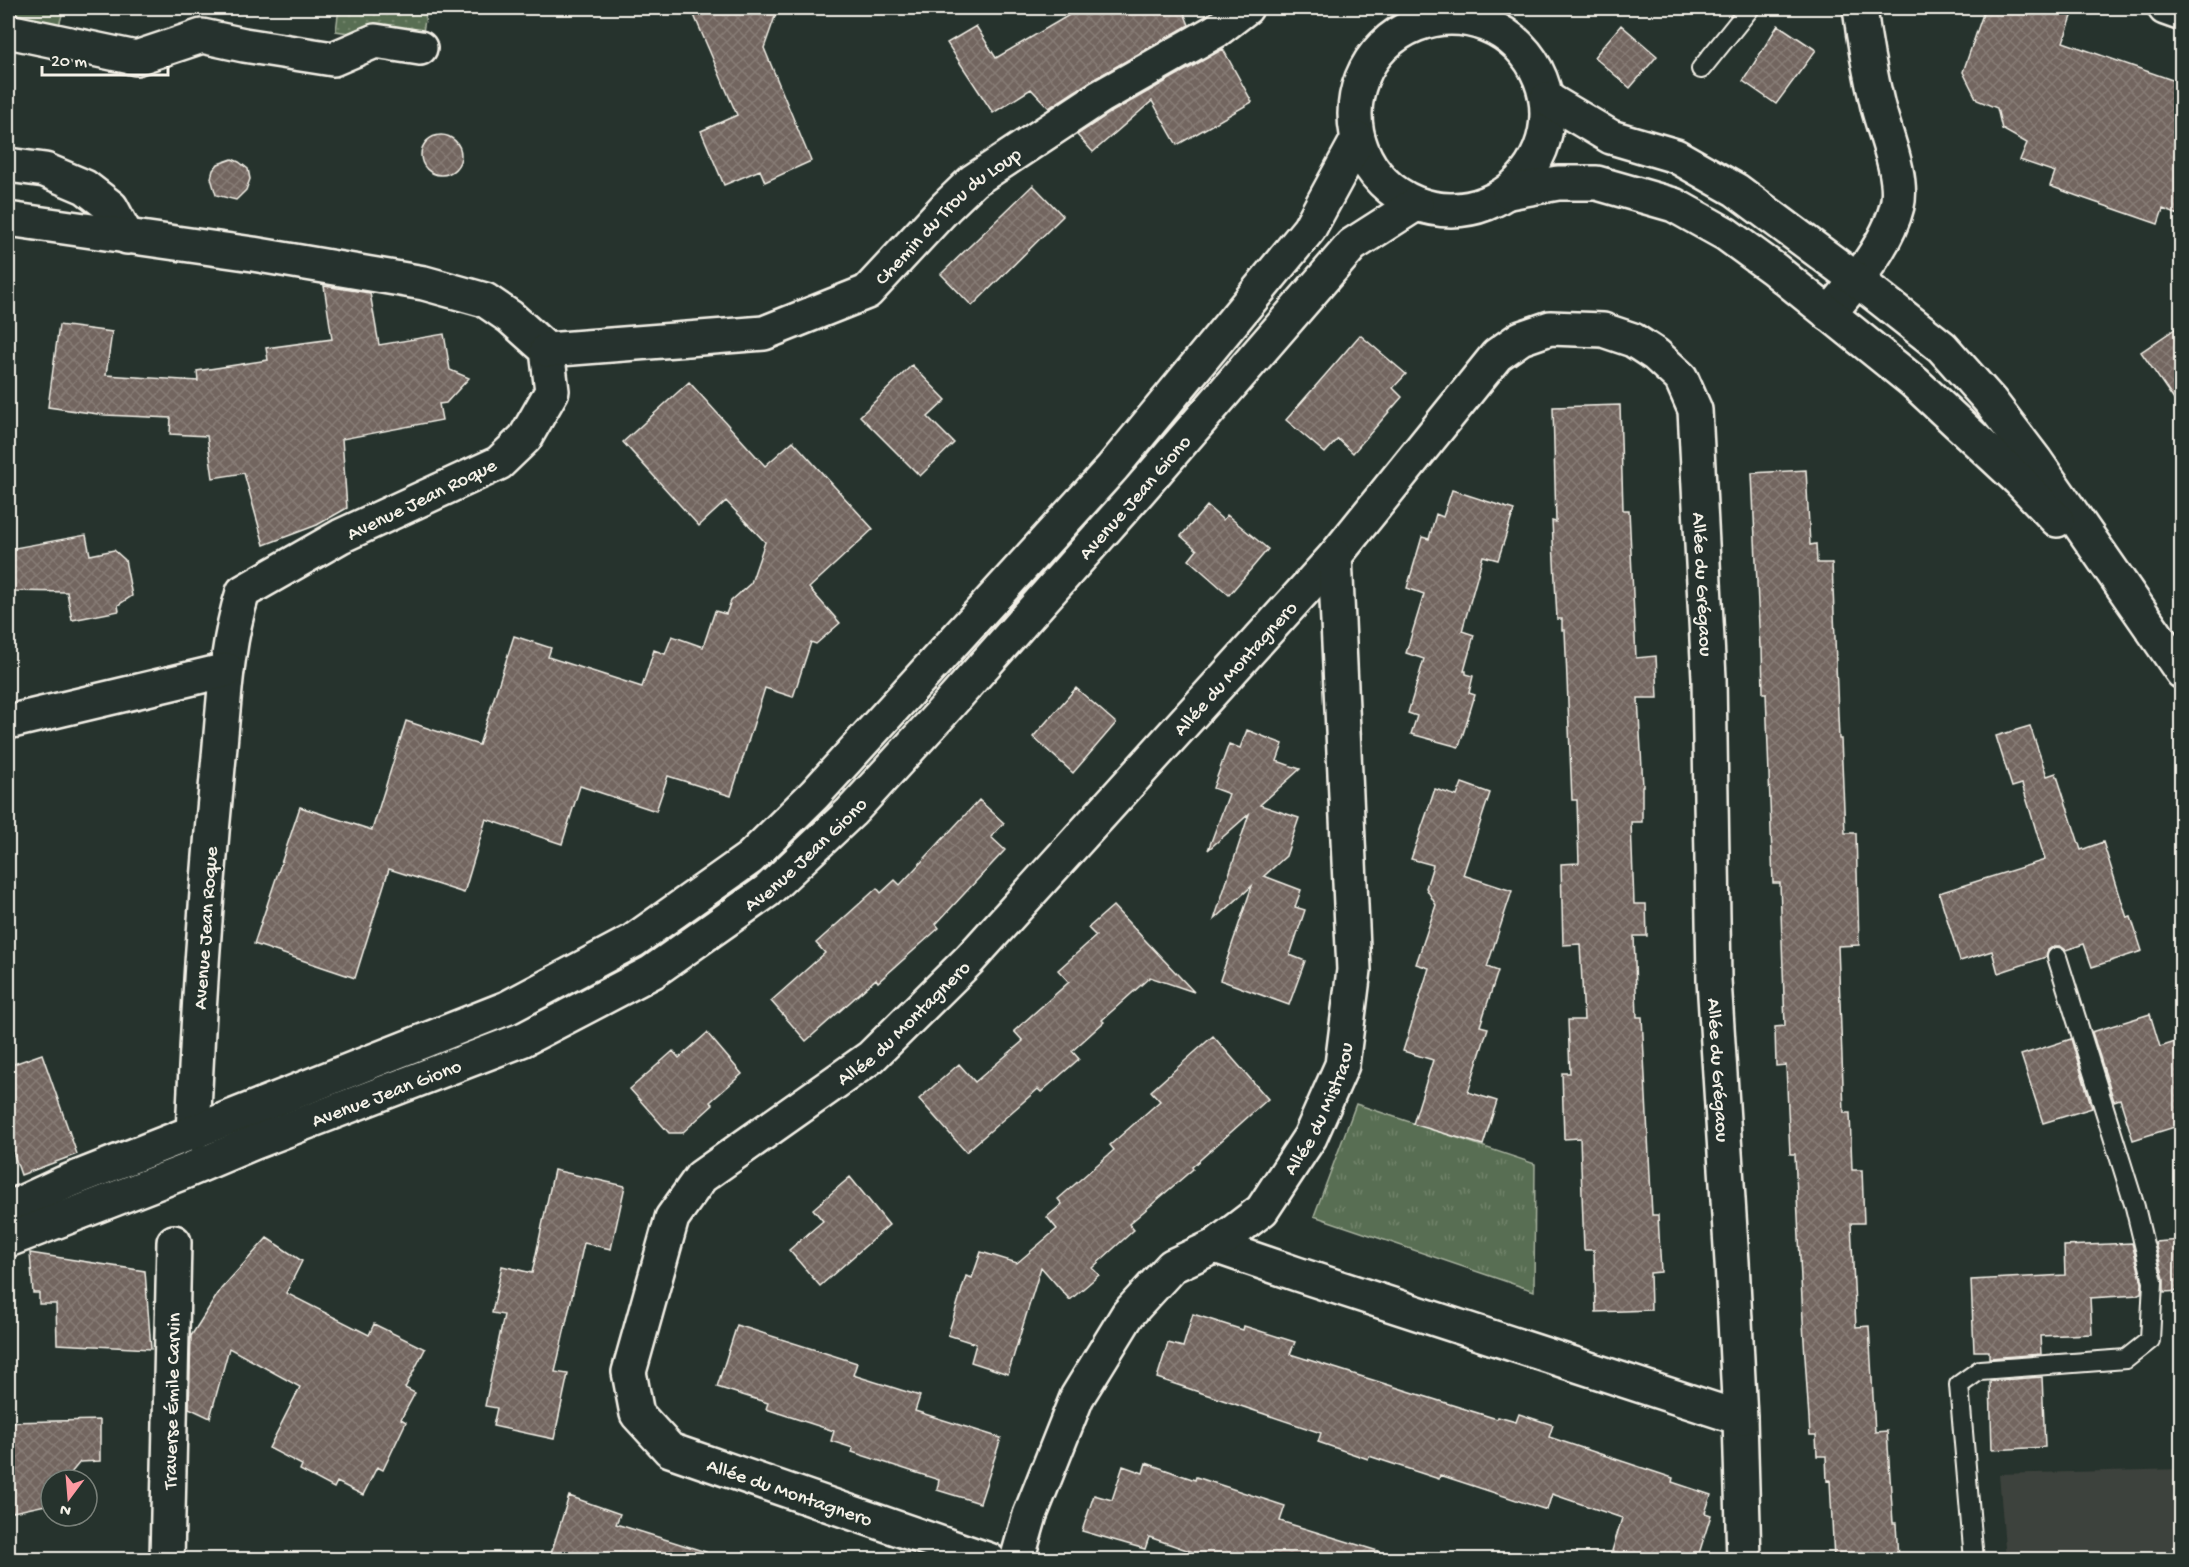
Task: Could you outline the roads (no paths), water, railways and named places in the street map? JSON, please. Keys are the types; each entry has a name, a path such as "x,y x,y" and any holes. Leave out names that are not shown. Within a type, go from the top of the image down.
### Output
{"street":[{"name":"Chemin du Trou du Loup","path":"547,350 764,333 867,292 973,181 1100,97 1216,31 1246,8"},
{"path":"1829,314 1857,280 1885,235 1898,205 1897,179 1863,35 1860,8"},
{"path":"2165,8 2181,14"},
{"path":"1509,192 1533,166 1546,134 1547,99 1534,64 1508,36 1471,14 1437,19 1402,19 1362,77 1355,108 1358,139 1370,166 1390,189 1416,204 1448,211 1480,207 1509,192 1558,183 1597,183 1674,205 1726,234 1774,268 1923,390 2019,480 2127,593"},
{"path":"8,31 136,58 202,36 333,60 375,41 420,48"},
{"path":"1547,99 1611,137 1676,156 1736,190 1942,347 1991,402 2035,460 2181,672"},
{"name":"Avenue Jean Giono","path":"8,1209 64,1184 507,1008 633,941 750,858 830,777 1112,468 1309,229 1358,139"},
{"path":"8,165 45,170 85,187 111,207 127,237"},
{"name":"Avenue Jean Giono","path":"8,1240 524,1039 652,972 767,891 851,812 930,726 1352,245 1416,204"},
{"path":"8,219 253,254 424,283 485,300 510,317 547,350"},
{"name":"Allée du Grégaou","path":"1497,355 1521,338 1550,328 1603,330 1633,340 1656,355 1681,378 1695,410 1708,678 1714,980 1732,1262 1744,1560"},
{"name":"Avenue Jean Roque","path":"193,1134 200,973 210,842 227,670 235,617 243,592 341,536 499,463 525,438 552,391 547,350"},
{"name":"Allée du Montagnero","path":"989,1560 670,1450 637,1414 629,1371 672,1218 702,1177 871,1057 962,967 1335,556 1497,355"},
{"name":"Allée du Mistraou","path":"1017,1560 1030,1515 1077,1397 1128,1314 1172,1266 1215,1246 1262,1210 1310,1137 1342,1065 1354,970 1335,556"},
{"path":"8,722 227,670"},
{"name":"Traverse Émile Carvin","path":"167,1560 174,1242"},
{"path":"1215,1246 1740,1418"}],"lane":[{"path":"1701,69 1750,8"},
{"path":"1974,1560 1959,1385 1980,1370 2126,1359 2150,1340 2153,1282 2148,1260 2135,1207 2058,957"}]}
